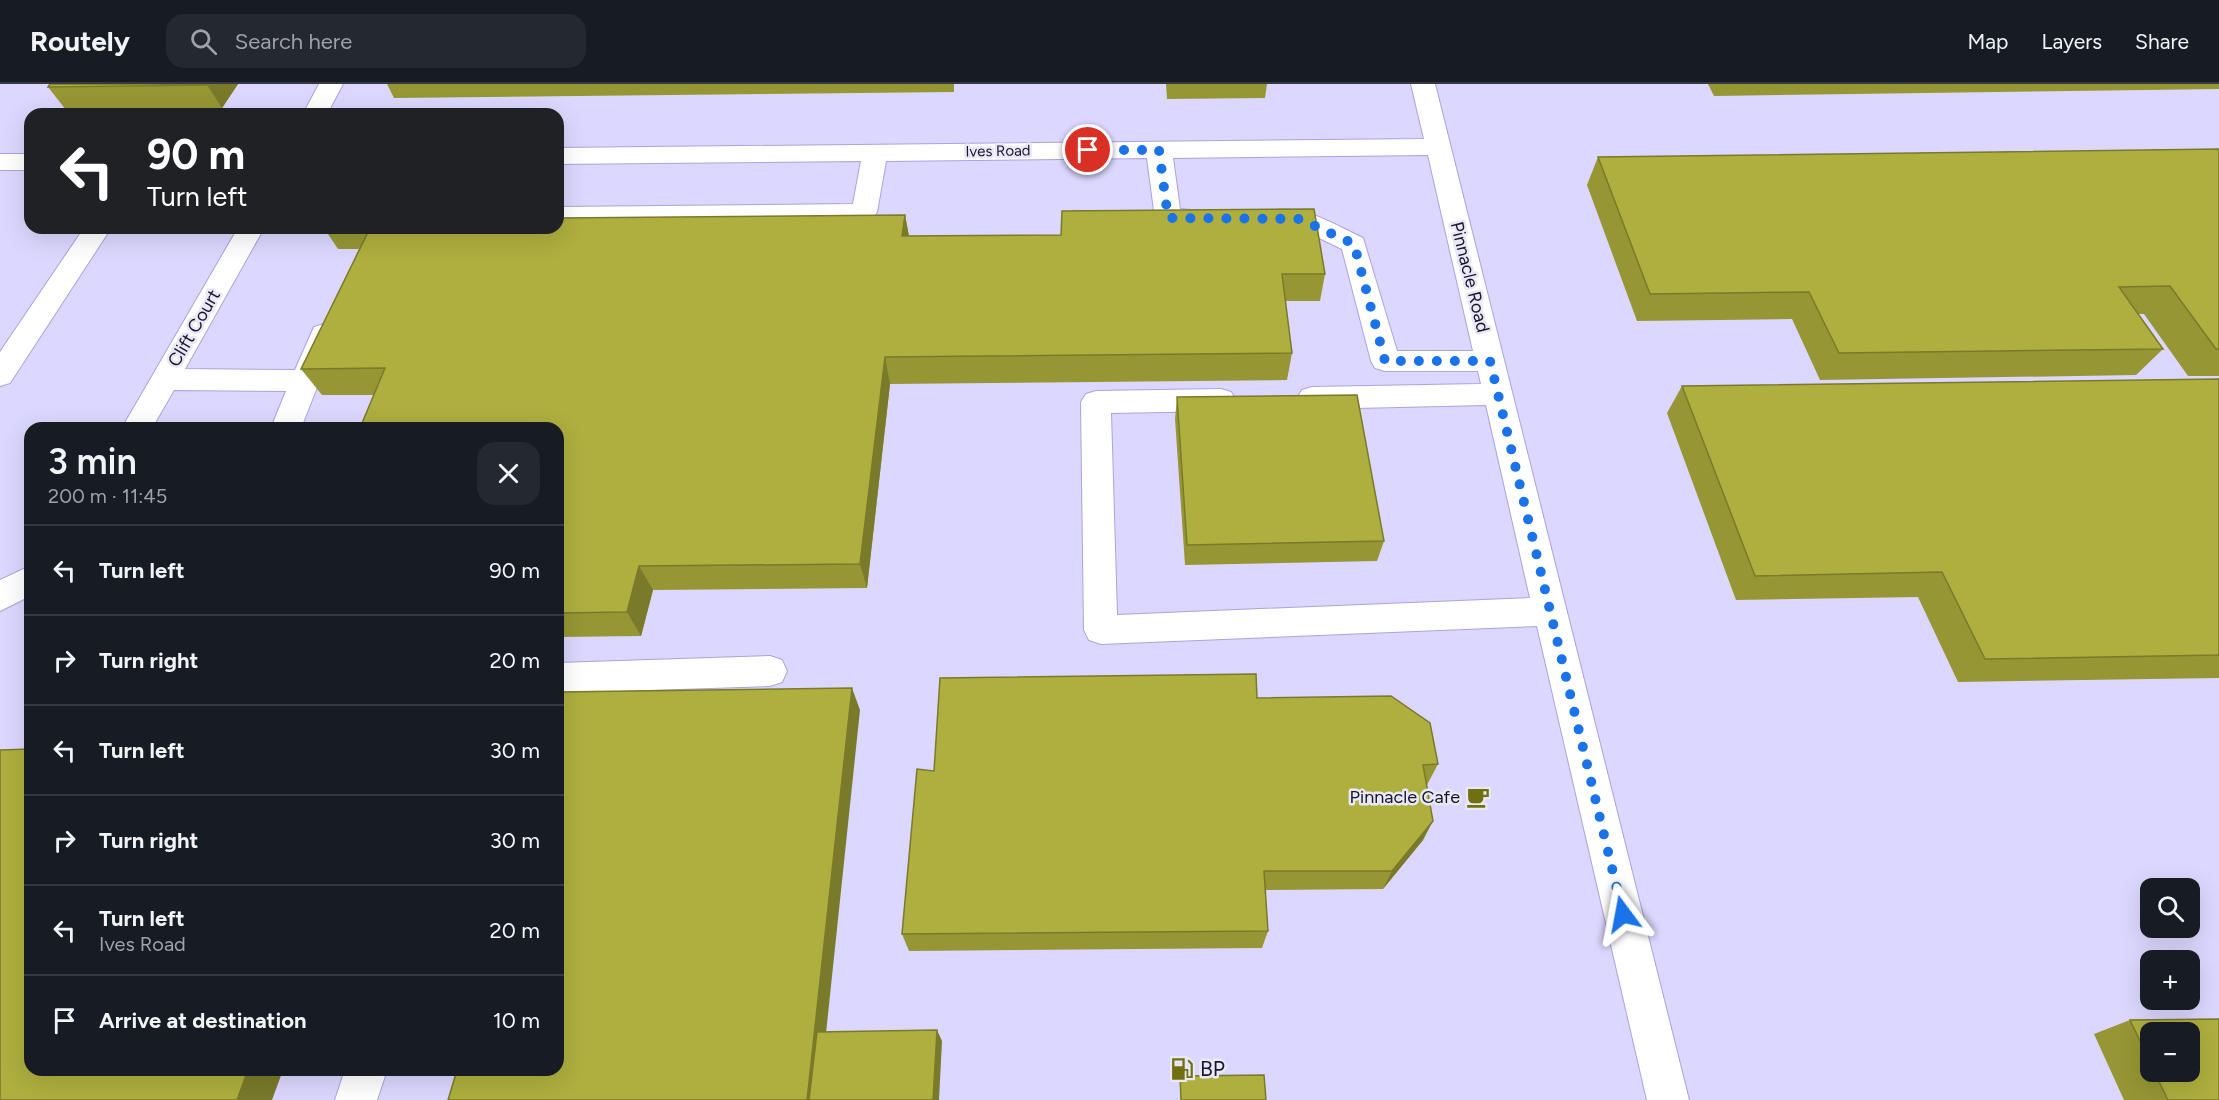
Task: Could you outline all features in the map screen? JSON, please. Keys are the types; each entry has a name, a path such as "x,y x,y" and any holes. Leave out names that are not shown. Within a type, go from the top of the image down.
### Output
{"street":[{"path":"318,108 331,84"},
{"name":"Pinnacle Road","path":"1423,84 1668,1100"},
{"name":"Ives Road","path":"564,156 1438,147"},
{"path":"1159,150 1168,218 1300,219 1354,244 1385,361 1490,361"},
{"path":"564,216 864,212 875,153"},
{"path":"0,162 24,162"},
{"path":"0,375 94,234"},
{"name":"Clift Court","path":"140,422 248,234"},
{"path":"288,422 303,381 336,307"},
{"path":"165,379 303,381"},
{"path":"1285,398 1498,394"},
{"path":"1250,399 1096,402 1101,630 1550,610"},
{"path":"0,597 24,583"},
{"path":"564,678 770,671"},
{"path":"356,1100 364,1076"}],"building":[{"path":"50,84 207,84 207,85 48,87"},
{"path":"2219,149 2219,349 2216,349 2170,286 2119,287 2163,349 1839,353 1809,292 1650,294 1598,157"},
{"path":"1314,209 1325,274 1282,274 1292,353 885,357 860,564 639,566 627,612 564,613 564,422 362,422 385,368 301,369 367,234 564,234 564,218 905,215 902,236 1061,235 1062,211"},
{"path":"2219,379 2219,655 1985,659 1942,572 1755,576 1682,386"},
{"path":"1357,395 1384,541 1187,545 1177,397"},
{"path":"1256,674 1257,698 1391,696 1430,723 1438,764 1423,765 1433,821 1392,871 1264,871 1268,931 902,934 917,769 934,771 940,678"},
{"path":"852,688 807,1100 448,1100 455,1076 564,1076 564,692"},
{"path":"24,749 24,1076 246,1076 237,1100 0,1100 0,750"},
{"path":"2219,1019 2219,1100 2168,1100 2159,1082 2200,1082 2200,1022 2140,1022 2140,1041 2130,1020"},
{"path":"937,1030 933,1100 809,1100 817,1032"},
{"path":"1264,1075 1266,1100 1181,1100 1180,1076"}],"place":[{"name":"Pinnacle Cafe","path":"1478,797"},
{"name":"BP","path":"1182,1069"}],"route":[{"path":"1088,150 1159,150 1168,218 1300,219 1354,244 1385,361 1490,361 1623,914"}]}
